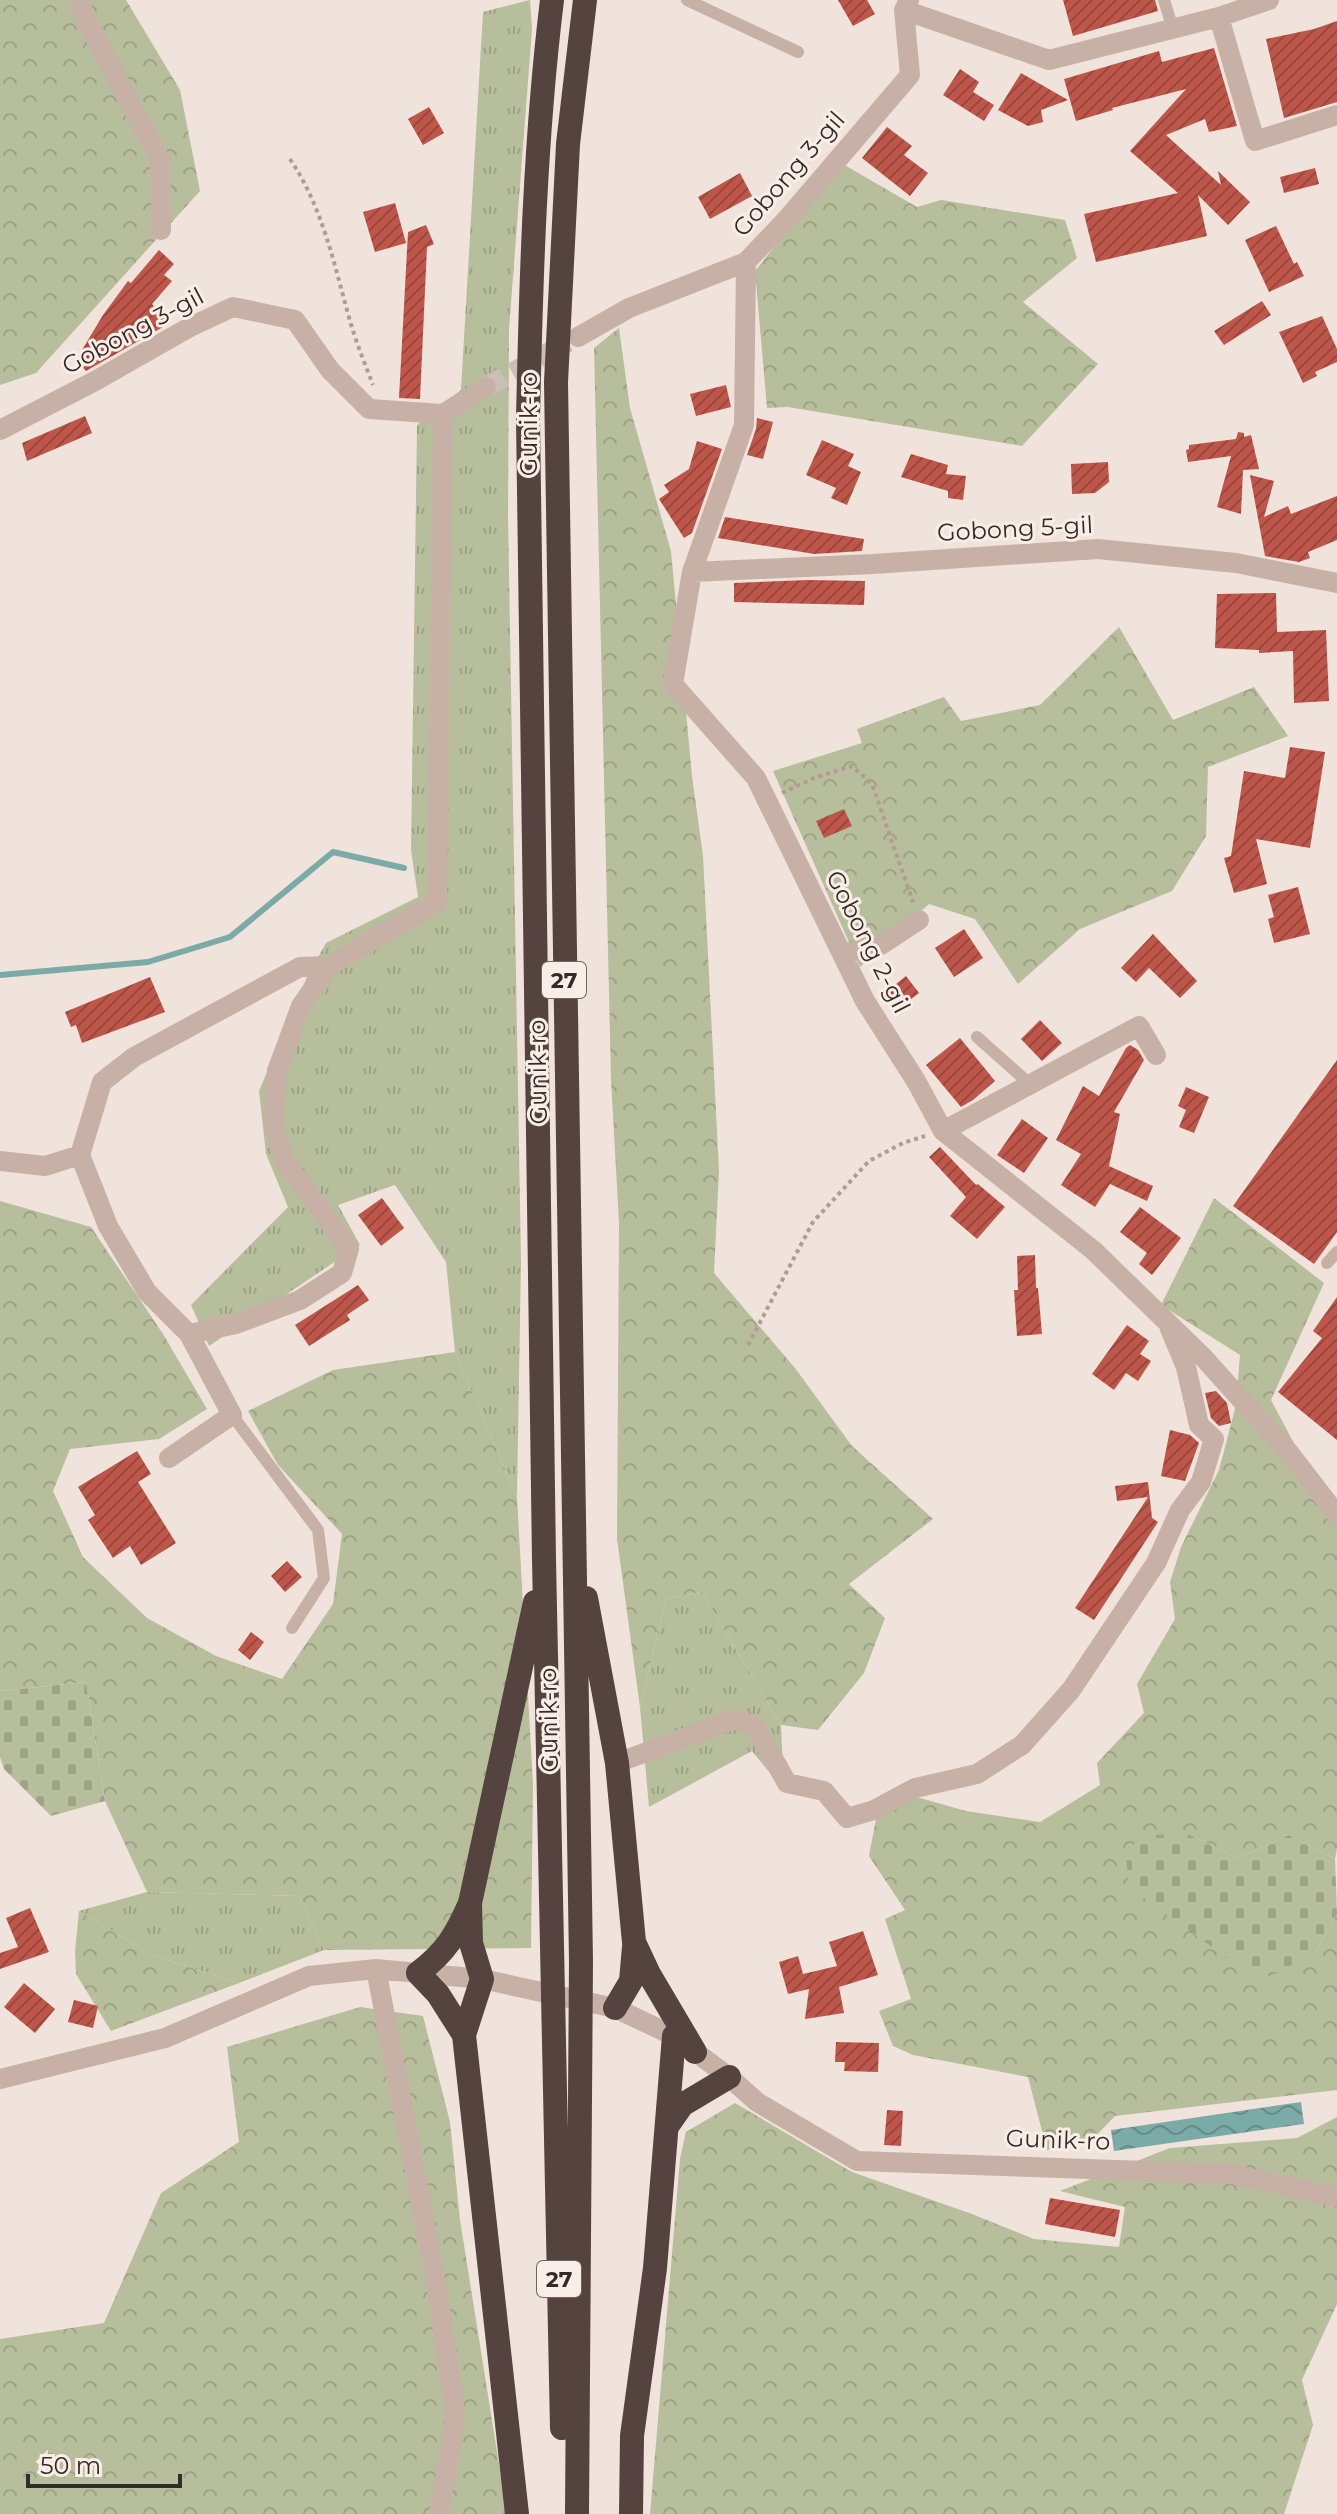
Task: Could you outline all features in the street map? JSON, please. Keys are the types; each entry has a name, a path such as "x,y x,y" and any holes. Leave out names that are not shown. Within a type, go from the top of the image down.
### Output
{"highway":[{"name":"Gunik-ro","path":"552,0 531,252 528,419 544,1560 564,2514"},
{"name":"Gunik-ro","path":"577,2514 582,2051 556,382 568,144 585,0"},
{"path":"574,1531 617,1763 634,1942 631,1981 615,2008"},
{"path":"464,2035 438,1994 418,1973 436,1959 454,1938 470,1903 544,1560"},
{"path":"470,1903 471,1943 482,1979 464,2035 517,2514"},
{"path":"634,1942 649,1974 695,2052"},
{"path":"631,2514 632,2436 655,2268 674,2036"},
{"path":"668,2125 682,2105 729,2077"}],"street":[{"path":"79,0 160,160 161,230"},
{"path":"906,5 1049,60 1219,17 1269,0"},
{"name":"Gobong 3-gil","path":"578,337 629,308 746,262 910,75 906,5"},
{"path":"1219,17 1255,141 1337,115"},
{"name":"Gobong 2-gil","path":"746,262 744,425 692,572 673,684 756,778 865,1001 916,1081 943,1131 1093,1250 1203,1357 1291,1455 1337,1515"},
{"name":"Gobong 3-gil","path":"0,430 233,307 295,320 330,370 369,409 443,414"},
{"path":"189,1334 236,1324 300,1300 342,1273 349,1249 284,1160 273,1123 277,1071 301,1006 329,966 437,902 443,414 486,387"},
{"name":"Gobong 5-gil","path":"692,572 1098,549 1236,563 1336,584"},
{"path":"844,954 881,945 919,920"},
{"path":"169,1458 232,1415 189,1334 147,1292 108,1226 80,1155 102,1082 134,1057 300,967 329,966"},
{"path":"943,1131 1139,1026 1156,1055"},
{"path":"0,1161 45,1166 80,1155"},
{"path":"617,1763 735,1719 755,1726 787,1783 824,1791 847,1818 874,1810 915,1788 977,1774 1022,1745 1071,1690 1156,1563 1180,1510 1201,1482 1214,1439 1199,1425 1186,1367 1167,1322"},
{"path":"376,1969 434,2271 455,2410 454,2433 439,2514"},
{"name":"Gunik-ro","path":"0,2079 165,2038 309,1976 376,1969 482,1979 615,2008 674,2036 757,2102 857,2161 1231,2174 1337,2197"}],"lane":[{"path":"687,0 798,52"},
{"path":"1164,0 1173,29"},
{"path":"977,1037 1031,1085"},
{"path":"1327,1263 1337,1252"},
{"path":"232,1415 318,1530 324,1578 292,1628"}],"path":[{"path":"290,159 309,187 331,248 351,324 382,410"},
{"path":"767,800 814,778 852,766 872,784 919,920"},
{"path":"748,1345 813,1222 869,1161 903,1143 943,1131"}],"green space":[{"path":"0,0 126,0 180,90 200,191 36,373 0,385"},
{"path":"530,0 532,29 509,329 508,516 521,1261 517,1497 455,1352 446,1262 395,1185 338,1205 360,1245 209,1346 191,1305 288,1207 266,1154 259,1091 306,979 326,943 418,897 411,850 417,425 461,390 483,12"},
{"path":"841,163 917,207 941,200 1065,220 1077,258 1023,302 1098,364 1022,446 788,407 767,408 755,271"},
{"path":"619,328 630,408 671,551 692,776 703,856 719,1171 714,1273 795,1368 852,1446 933,1519 849,1584 885,1618 864,1673 818,1730 781,1725 702,1592 666,1599 640,1707 617,1539 619,1223 611,1080 594,348"},
{"path":"1119,627 1173,720 1254,687 1288,736 1208,767 1206,836 1172,891 1080,929 1018,984 975,919 929,904 860,967 773,771 862,743 857,729 944,697 961,721 1040,705"},
{"path":"1214,1198 1324,1283 1271,1400 1296,1447 1337,1502 1337,1848 1335,1859 1289,1835 1238,1858 1188,1834 1314,1954 1337,1914 1337,2090 1115,2116 1091,2141 1047,2150 1028,2077 913,2055 893,2046 879,2011 911,1999 885,1919 905,1910 869,1856 876,1819 913,1796 966,1811 1040,1822 1100,1785 1097,1763 1144,1713 1137,1684 1175,1619 1170,1582 1181,1547 1219,1470 1236,1405 1240,1355 1161,1305"},
{"path":"0,1201 91,1227 163,1334 207,1409 159,1439 70,1449 53,1491 83,1557 147,1618 216,1656 282,1679 333,1604 342,1534 278,1465 248,1411 333,1370 455,1352 517,1497 533,1785 531,1948 324,1950 299,1896 147,1892 105,1801 86,1682 0,1691"},
{"path":"702,1592 781,1725 784,1790 752,1751 649,1807 640,1707 666,1599"},
{"path":"86,1682 105,1801 51,1816 4,1769 0,1757 0,1691"},
{"path":"1188,1834 1238,1858 1289,1835 1335,1859 1337,1914 1314,1954 1259,1981 1129,1887 1126,1857 1140,1835"},
{"path":"147,1892 299,1896 324,1950 239,1983 152,1955 79,1911"},
{"path":"79,1911 152,1955 239,1983 111,2031 76,1974"},
{"path":"360,2007 423,2016 450,2122 460,2220 507,2514 0,2514 0,2339 104,2323 161,2193 239,2142 227,2047"},
{"path":"735,2103 852,2172 1034,2239 1119,2247 1125,2207 1060,2191 1170,2148 1297,2138 1337,2117 1337,2304 1302,2380 1313,2425 1284,2514 650,2514 680,2159 686,2132"}],"water":[{"path":"1301,2102 1304,2124 1114,2151 1111,2130"}],"building":[{"path":"838,0 867,0 875,14 853,26"},
{"path":"1063,0 1155,0 1158,11 1073,36"},
{"path":"1337,21 1337,102 1284,118 1266,39"},
{"path":"1214,48 1237,126 1209,132 1205,119 1166,135 1221,185 1218,171 1250,202 1228,225 1198,195 1207,236 1096,262 1084,214 1178,193 1130,151 1186,89 1112,108 1076,121 1064,79 1159,51 1162,62"},
{"path":"960,69 979,82 973,92 994,105 984,121 943,95"},
{"path":"1021,73 1068,100 1041,110 1043,122 1028,126 998,110"},
{"path":"429,107 444,133 423,145 408,119"},
{"path":"887,127 912,146 904,155 928,173 910,196 862,158"},
{"path":"1315,168 1319,184 1284,193 1280,177"},
{"path":"740,173 752,196 710,219 698,197"},
{"path":"395,203 406,243 375,252 363,212"},
{"path":"426,225 434,244 427,247 420,399 399,398 408,232"},
{"path":"1276,226 1294,264 1297,262 1304,276 1269,292 1245,240"},
{"path":"159,250 174,264 164,275 172,281 152,304 170,323 86,371 76,360 103,315 128,281 131,283"},
{"path":"1262,301 1271,315 1224,345 1214,331"},
{"path":"1322,316 1337,349 1337,362 1315,372 1317,376 1303,383 1279,332"},
{"path":"726,385 731,407 696,416 690,394"},
{"path":"85,416 92,433 27,461 22,443"},
{"path":"757,418 773,422 763,459 747,455"},
{"path":"1238,432 1244,433 1244,437 1251,435 1259,469 1243,470 1241,514 1217,507 1231,456 1188,462 1186,450 1189,445 1236,439"},
{"path":"822,440 854,454 848,466 861,472 847,505 831,498 836,488 806,475"},
{"path":"697,441 722,449 692,533 684,538 659,499 669,492 664,485 689,469"},
{"path":"911,454 948,465 946,474 966,476 963,500 948,498 948,491 901,477"},
{"path":"1108,462 1109,482 1095,493 1072,494 1071,464"},
{"path":"1250,475 1274,481 1264,517 1288,506 1291,514 1337,496 1337,540 1308,552 1310,558 1299,562 1265,556"},
{"path":"725,517 864,539 862,551 814,554 718,538"},
{"path":"865,581 864,605 734,602 734,583"},
{"path":"1276,593 1277,632 1326,630 1329,701 1294,703 1293,651 1259,653 1259,650 1215,648 1217,594"},
{"path":"1290,747 1325,752 1310,848 1256,839 1267,884 1234,893 1224,858 1231,856 1244,771 1285,778"},
{"path":"844,809 852,826 824,838 816,821"},
{"path":"1298,887 1310,934 1274,943 1268,919 1274,917 1268,895"},
{"path":"964,929 983,958 954,977 935,948"},
{"path":"1153,934 1197,981 1180,998 1149,968 1136,982 1121,968"},
{"path":"906,976 919,993 898,1009 885,993"},
{"path":"150,977 165,1012 82,1043 76,1025 71,1027 65,1012"},
{"path":"1040,1020 1062,1043 1042,1061 1021,1039"},
{"path":"960,1038 995,1081 961,1107 926,1065"},
{"path":"1130,1045 1138,1050 1144,1060 1114,1112 1120,1114 1109,1166 1153,1186 1147,1201 1110,1184 1095,1207 1061,1185 1081,1154 1056,1140 1083,1086 1099,1096"},
{"path":"1337,1060 1337,1232 1314,1264 1233,1206"},
{"path":"1186,1087 1209,1097 1194,1133 1179,1127 1186,1110 1178,1106"},
{"path":"1022,1119 1048,1138 1024,1173 997,1155"},
{"path":"940,1147 976,1185 1005,1207 977,1239 950,1216 966,1197 929,1157"},
{"path":"382,1198 404,1228 381,1246 358,1215"},
{"path":"1140,1207 1181,1238 1152,1275 1139,1264 1147,1253 1120,1232"},
{"path":"1035,1255 1042,1334 1017,1336 1014,1290 1018,1290 1017,1256"},
{"path":"358,1285 369,1300 347,1315 350,1320 309,1346 295,1325"},
{"path":"1337,1297 1337,1440 1278,1392 1322,1338 1313,1331"},
{"path":"1127,1325 1149,1341 1140,1354 1151,1361 1138,1381 1126,1373 1114,1390 1092,1374"},
{"path":"1216,1391 1227,1403 1231,1423 1219,1426 1211,1418 1205,1393"},
{"path":"1170,1430 1190,1435 1199,1443 1185,1481 1161,1476"},
{"path":"137,1451 151,1474 138,1482 176,1543 141,1565 130,1546 113,1558 88,1520 95,1515 78,1487"},
{"path":"1148,1482 1152,1518 1158,1522 1094,1620 1075,1608 1148,1497 1117,1501 1115,1486"},
{"path":"287,1561 302,1577 285,1592 271,1576"},
{"path":"251,1632 264,1642 250,1660 238,1650"},
{"path":"30,1908 49,1952 0,1969 0,1953 18,1947 6,1918"},
{"path":"863,1931 878,1975 839,1987 844,2013 805,2019 809,1989 788,1994 779,1962 798,1956 803,1974 837,1966 829,1942"},
{"path":"24,1983 55,2009 35,2033 4,2007"},
{"path":"74,2000 98,2006 93,2028 68,2022"},
{"path":"836,2042 879,2043 878,2072 844,2071 845,2062 835,2062"},
{"path":"887,2110 903,2111 901,2146 884,2145"},
{"path":"1050,2198 1120,2210 1115,2237 1045,2224"}],"waterway":[{"path":"0,975 148,962 230,937 333,852 404,868"}],"tunnel":[{"path":"486,387 568,342"}]}
